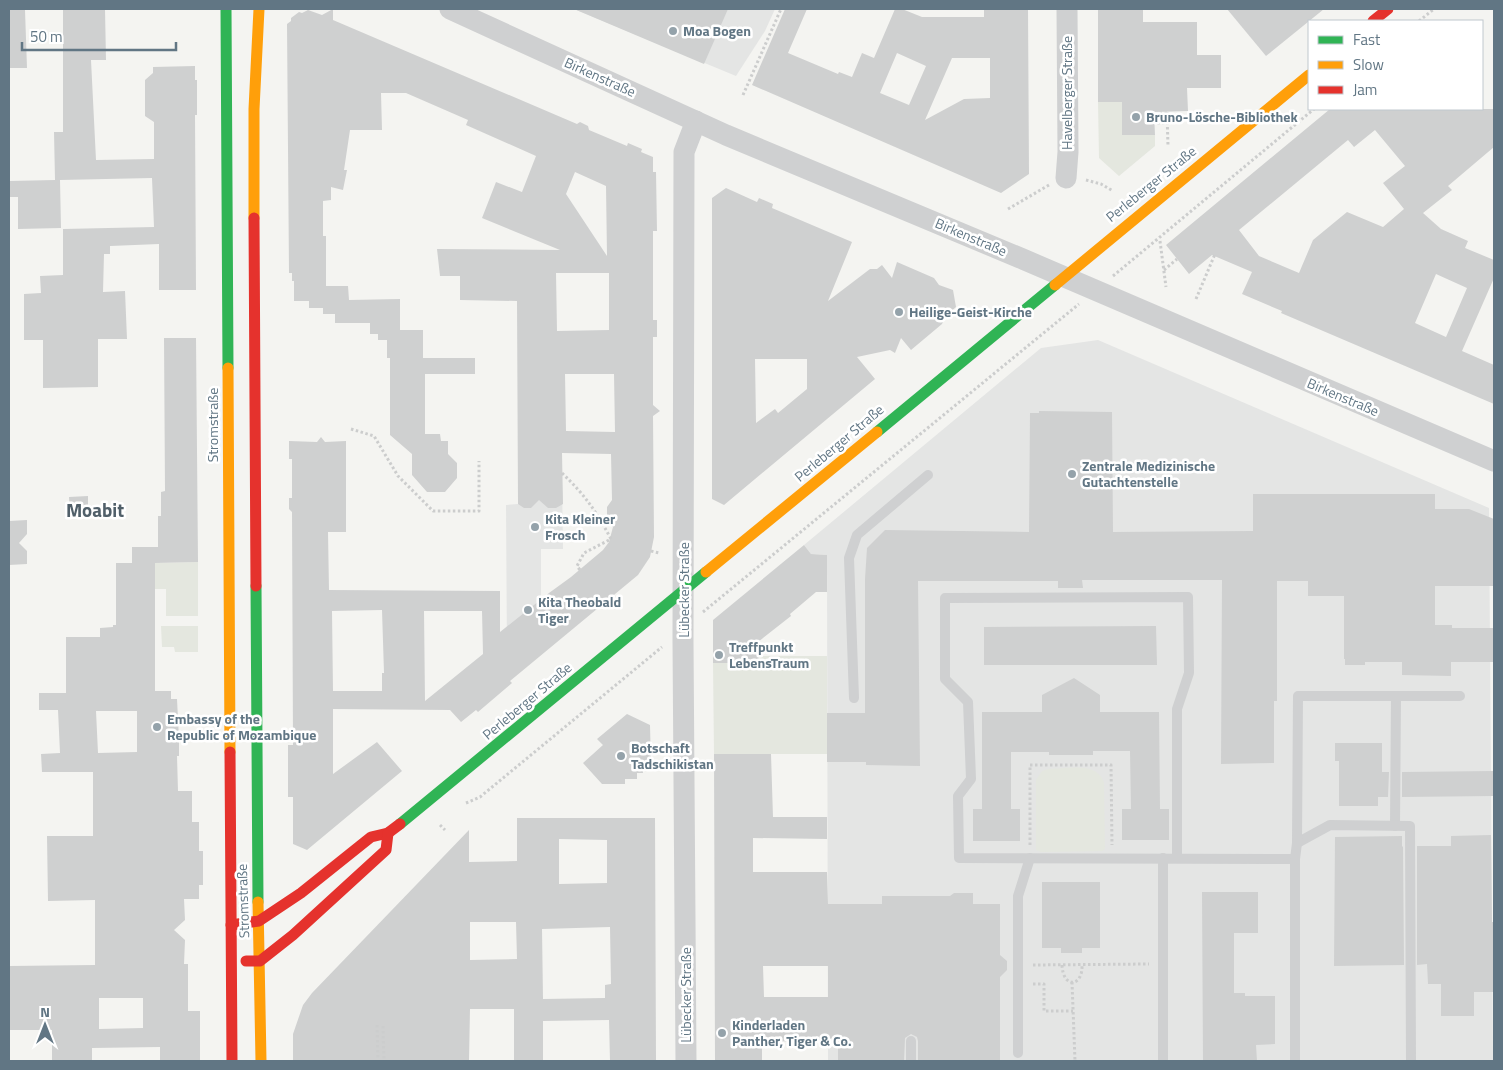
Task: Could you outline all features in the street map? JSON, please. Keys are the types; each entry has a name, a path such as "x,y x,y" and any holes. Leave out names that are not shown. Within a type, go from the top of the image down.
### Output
{"main road":[{"name":"Stromstraße","path":"226,9 240,109 243,740 231,925 232,1061"},
{"name":"Stromstraße","path":"259,9 240,109 243,740 257,870 261,1061"},
{"path":"1374,20 1388,9"},
{"name":"Perleberger Straße","path":"231,925 259,921 301,893 371,837 388,833 457,779 1308,76"},
{"path":"232,961 260,961 293,935 386,850 388,833"}],"street":[{"name":"Birkenstraße","path":"450,9 726,135 1494,460"},
{"name":"Havelberger Straße","path":"1066,178 1068,152 1067,9"},
{"name":"Lübecker Straße","path":"686,1061 684,152 696,120"}],"lane":[{"path":"854,698 849,558 857,535 928,475"},
{"path":"1177,858 1177,708 1189,672 1188,597 945,598 945,679 968,702 971,779 958,796 959,858 1295,859"},
{"path":"1295,1061 1295,859 1297,843 1298,696 1460,696"},
{"path":"1395,826 1396,696"},
{"path":"1297,843 1330,825 1410,826 1412,1061"},
{"path":"1018,1053 1018,896 1030,858"},
{"path":"1163,858 1163,1061"},
{"path":"911,1041 911,1061"}],"path":[{"path":"743,96 781,9"},
{"path":"1420,20 1434,9"},
{"path":"458,806 480,798 730,589 1313,110"},
{"path":"1168,123 1158,123 1157,113 1167,112 1168,123 1168,146"},
{"path":"1160,241 1166,287"},
{"path":"1196,299 1215,254"},
{"path":"1163,270 1177,258"},
{"path":"351,429 374,436 398,476 433,511 479,511 478,461"},
{"path":"562,473 582,492 598,515 611,539 584,553 577,566 580,570"},
{"path":"651,551 659,553"},
{"path":"1030,858 1030,765 1111,765 1112,858"},
{"path":"440,825 445,830"},
{"path":"1017,965 1163,964"},
{"path":"1062,965 1063,976 1066,980 1072,982 1082,976 1082,965"},
{"path":"1072,982 1075,1061"},
{"path":"1017,985 1044,984 1044,1011 1073,1011"},
{"path":"377,1025 378,1061"},
{"path":"384,1026 384,1061"}],"shaded area":[{"name":"Moa Bogen","path":"574,9 775,9 765,31 736,76"},
{"path":"1098,102 1122,102 1122,135 1155,135 1155,146 1119,176 1099,158"},
{"path":"1098,340 1489,508 1493,1061 828,1061 827,555 811,554 804,545 1041,348"},
{"path":"562,480 563,549 541,549 541,600 507,655 506,505 518,504"},
{"path":"198,562 198,616 166,616 166,589 155,589 155,563"},
{"path":"161,626 198,626 198,652 175,652 174,647 162,647"},
{"path":"758,656 827,656 827,754 714,754 713,663 758,663"},
{"path":"1048,769 1088,769 1101,776 1104,783 1105,849 1102,851 1041,852 1036,850 1036,780 1042,771"}],"building":[{"path":"9,9 25,10 27,68 9,68"},
{"path":"105,9 106,60 91,60 96,160 154,159 154,122 145,116 145,80 153,73 153,67 195,66 195,80 197,80 197,115 195,115 196,290 159,290 159,244 110,246 110,254 104,254 103,292 125,291 127,339 98,339 98,387 43,388 43,340 24,340 24,294 41,293 40,276 63,275 63,229 154,227 152,178 60,180 61,228 18,229 18,197 9,197 9,181 55,180 54,132 63,132 63,10"},
{"path":"333,9 333,20 577,124 580,122 588,126 589,130 627,146 628,143 642,149 641,152 653,157 653,172 656,172 657,231 653,231 653,320 657,320 657,337 653,337 653,405 660,411 653,416 654,537 650,557 638,575 510,681 512,683 478,712 476,710 461,722 450,710 333,709 333,774 377,742 402,771 307,850 293,844 293,797 288,797 288,745 293,745 292,512 289,509 289,498 292,498 292,459 289,459 289,441 317,442 321,437 325,442 346,441 346,532 328,532 329,590 500,591 500,632 603,550 609,542 613,527 607,521 607,507 612,500 611,454 562,453 563,504 556,508 548,508 539,500 531,508 524,508 518,504 517,301 460,300 460,276 440,276 437,249 560,250 482,218 496,182 522,192 536,156 466,125 468,120 406,93 381,93 382,130 350,130 344,170 347,170 343,190 331,187 331,200 323,201 323,236 326,236 326,286 348,286 349,300 400,299 400,330 423,330 423,358 475,358 475,374 425,374 425,434 440,434 441,441 448,441 448,454 457,463 457,478 445,492 427,492 412,475 412,454 390,435 390,358 387,358 387,340 378,340 378,334 370,334 370,323 335,323 335,314 323,314 323,308 309,308 309,301 294,301 294,281 292,281 292,273 289,273 287,24 299,12 302,13 308,10 322,15","holes":["575,172 606,186 607,256 566,194","556,273 609,273 609,330 557,331","565,374 614,374 615,432 566,431","382,610 384,673 382,673 382,691 333,691 332,611","424,611 482,611 483,654 425,701"]},
{"name":"Moa Bogen","path":"574,9 728,9 704,64"},
{"path":"785,9 807,9 788,53 838,74 839,72 852,77 862,53 874,58 895,9 902,9 922,17 984,17 984,9 1028,9 1029,174 1001,193 752,85","holes":["897,53 926,66 909,105 880,93","952,58 990,58 990,98 964,99 925,120"]},
{"path":"1098,9 1143,9 1143,22 1197,22 1197,55 1221,55 1221,88 1187,88 1188,111 1154,112 1155,135 1122,135 1122,102 1098,102"},
{"path":"1227,9 1324,9 1308,20 1266,56"},
{"path":"1494,109 1494,147 1448,186 1452,190 1423,213 1441,229 1468,241 1465,248 1494,260 1494,278 1462,351 1494,365 1494,404 1281,313 1282,311 1242,294 1252,272 1212,255 1189,274 1166,245 1329,110","holes":["1375,130 1405,166 1383,183 1404,209 1383,227 1347,212 1313,240 1299,273 1259,256 1239,230 1348,140 1354,147","1436,274 1467,288 1446,337 1415,323"]},
{"path":"726,188 757,202 759,198 773,204 772,208 852,242 828,301 870,269 877,269 882,265 892,278 897,262 934,278 939,285 953,290 956,307 945,317 942,324 911,350 901,338 895,353 890,350 857,357 875,379 724,505 712,499 712,198","holes":["755,359 807,359 807,389 778,413 775,409 756,423"]},
{"path":"164,338 196,338 198,562 155,563 155,691 171,691 171,699 177,699 179,739 179,756 177,756 178,791 192,791 192,822 199,822 199,851 203,851 203,885 199,885 199,899 184,899 185,920 174,930 185,940 184,964 188,964 188,1011 200,1011 200,1061 160,1061 160,1047 92,1048 92,1061 52,1061 52,1030 9,1030 9,966 95,965 95,900 48,901 47,836 93,836 93,772 42,772 41,754 60,753 58,710 39,710 39,693 66,693 66,637 100,637 100,628 116,625 116,563 132,563 132,547 158,547 158,516 161,516 161,492 165,491","holes":["96,711 137,711 137,752 98,753","99,998 143,998 143,1028 99,1029"]},
{"path":"1039,411 1112,412 1113,532 1253,531 1253,494 1435,494 1435,509 1469,509 1494,519 1494,586 1435,586 1435,625 1452,625 1452,628 1494,628 1494,662 1451,662 1451,676 1402,675 1402,662 1365,662 1365,665 1345,665 1344,596 1308,596 1308,581 1277,581 1277,701 1274,701 1274,763 1221,764 1222,580 1082,580 1083,588 1058,588 1058,581 918,581 920,766 866,765 866,762 827,762 827,713 865,713 865,579 867,548 885,530 1029,532 1030,413 1039,413"},
{"path":"88,496 88,514 70,514 69,497"},
{"path":"27,520 27,534 19,543 27,551 27,564 9,565 9,521"},
{"path":"804,545 811,554 827,555 827,592 816,592 790,614 791,616 758,642 759,663 713,663 713,620"},
{"path":"1156,626 1157,665 984,665 984,627"},
{"path":"1074,678 1100,695 1100,712 1159,712 1160,809 1169,809 1169,840 1122,840 1122,809 1131,809 1130,751 1093,751 1093,755 1049,755 1049,752 1011,752 1011,809 1020,809 1020,841 973,841 973,809 982,809 982,712 1042,712 1042,695"},
{"name":"Botschaft Tadschikistan","path":"627,714 650,725 651,765 642,765 643,773 637,773 637,779 625,779 625,784 602,784 583,763 603,745 597,739"},
{"path":"1335,743 1382,743 1382,772 1389,772 1388,797 1378,797 1378,806 1339,806 1339,761 1335,761"},
{"path":"714,754 771,754 773,817 827,817 827,839 753,838 753,872 827,872 828,904 882,904 882,896 950,896 954,893 973,893 973,904 1000,904 1000,955 1007,961 1007,970 1000,977 1000,1061 918,1061 917,1037 911,1034 905,1038 904,1061 838,1061 838,1042 762,1041 762,1061 715,1061","holes":["763,966 828,966 828,997 764,997"]},
{"path":"1494,771 1494,796 1402,797 1402,772"},
{"path":"517,818 655,818 656,1061 610,1061 609,1020 543,1021 543,1061 514,1061 514,1009 470,1009 469,1061 293,1061 293,1034 303,1005 312,993 469,830 469,862 517,861","holes":["559,839 607,840 607,883 559,884","470,922 516,922 517,959 470,960","610,927 611,984 605,985 605,998 543,999 542,929"]},
{"path":"1491,835 1494,992 1474,992 1474,1016 1441,1016 1441,984 1428,984 1427,964 1417,965 1417,846 1451,846 1451,836"},
{"path":"1402,836 1404,965 1334,966 1335,837"},
{"path":"1042,882 1100,882 1100,948 1082,948 1082,953 1061,953 1061,948 1042,948"},
{"path":"1202,892 1258,892 1258,933 1234,933 1234,993 1245,993 1245,996 1275,996 1275,1044 1256,1045 1257,1061 1203,1061"}],"traffic: fast":[{"path":"226,9 228,368"},
{"path":"877,432 1055,285"},
{"path":"400,824 706,572"},
{"path":"256,586 258,902"}],"traffic: slow":[{"path":"254,218 254,109 259,9"},
{"path":"1055,285 1308,76"},
{"path":"228,368 230,752"},
{"path":"706,572 877,432"},
{"path":"258,902 261,1061"}],"traffic: jam":[{"path":"1374,20 1388,9"},
{"path":"254,218 256,586"},
{"path":"230,752 232,1061"},
{"path":"231,925 259,921 301,893 371,837 388,833 400,824"},
{"path":"246,961 260,961 293,935 386,850 388,833"}],"place":[{"name":"Moa Bogen","path":"673,31"},
{"name":"Bruno-Lösche-Bibliothek","path":"1136,117"},
{"name":"Heilige-Geist-Kirche","path":"899,312"},
{"name":"Zentrale Medizinische Gutachtenstelle","path":"1072,474"},
{"name":"Kita Kleiner Frosch","path":"535,527"},
{"name":"Kita Theobald Tiger","path":"528,610"},
{"name":"Treffpunkt LebensTraum","path":"719,655"},
{"name":"Embassy of the Republic of Mozambique","path":"157,727"},
{"name":"Botschaft Tadschikistan","path":"621,756"},
{"name":"Kinderladen Panther, Tiger & Co.","path":"722,1033"}],"district":[{"name":"Moabit","path":"95,510"}]}
